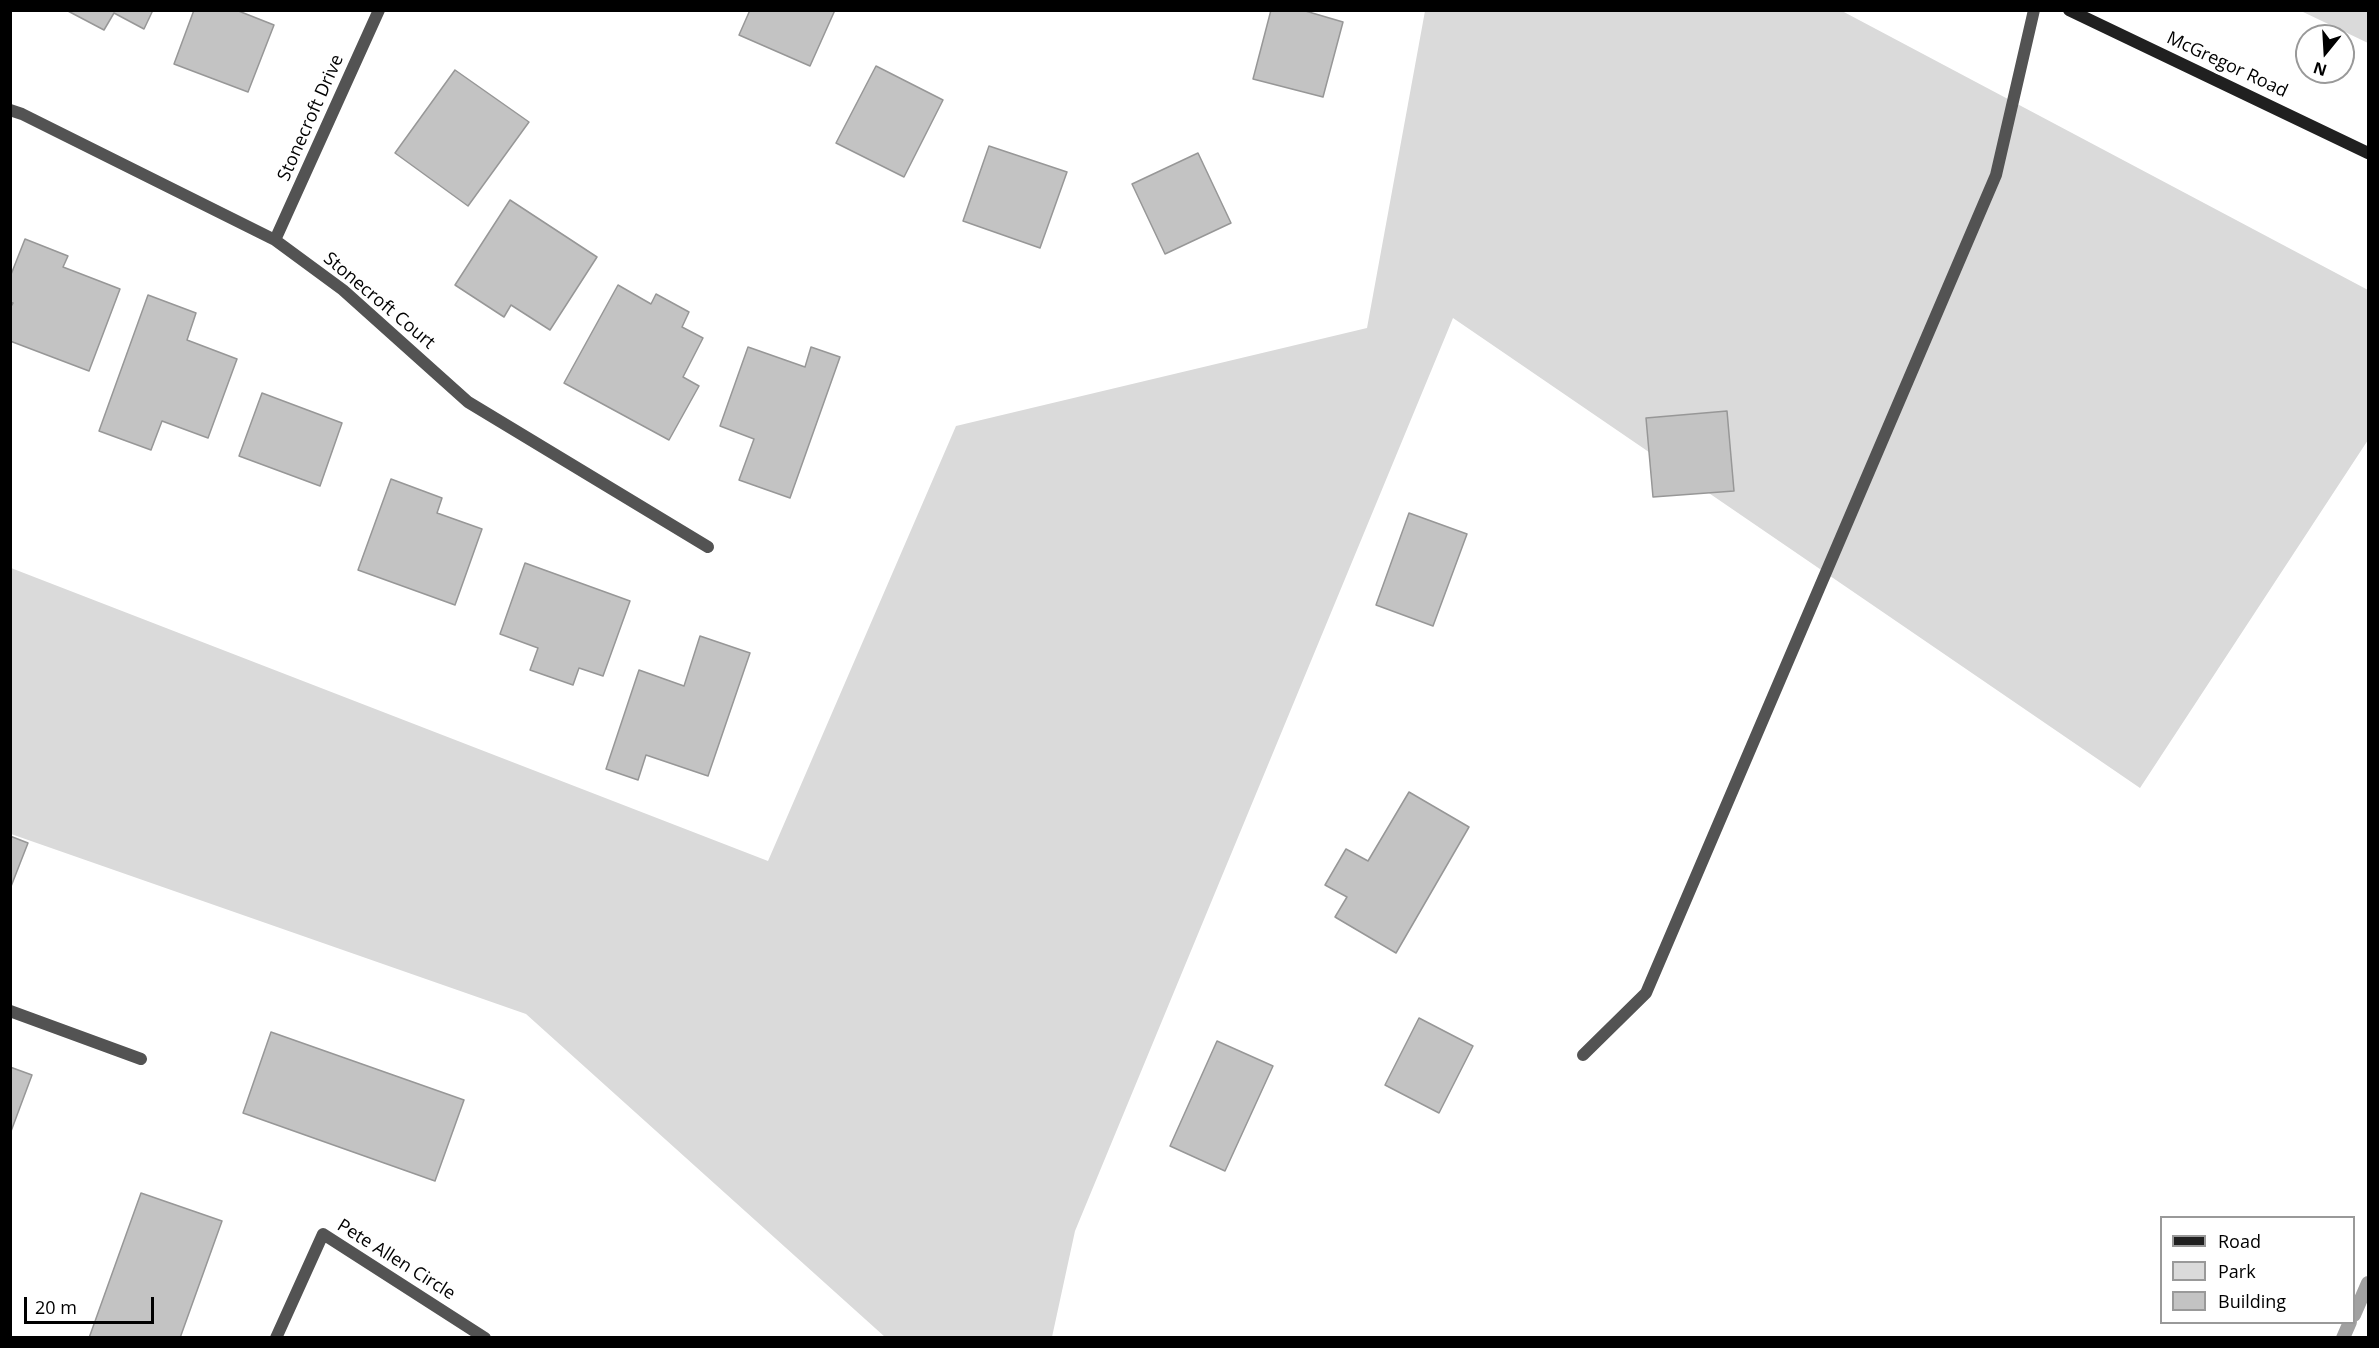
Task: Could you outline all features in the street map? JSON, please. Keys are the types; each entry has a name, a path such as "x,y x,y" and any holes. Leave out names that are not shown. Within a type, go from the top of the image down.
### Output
{"street":[{"name":"Stonecroft Drive","path":"275,240 379,10"},
{"path":"1583,1055 1646,993 1996,174 2034,10"},
{"name":"McGregor Road","path":"2069,10 2368,153"},
{"name":"Stonecroft Court","path":"10,110 275,240 343,290 468,402 708,547"},
{"path":"10,1011 141,1059"},
{"name":"Pete Allen Circle","path":"276,1338 323,1234 485,1338"}],"green space":[{"path":"1425,11 1842,11 2368,290 2368,440 2140,788 1453,318 1075,1231 1052,1337 885,1337 526,1014 11,834 11,568 768,861 956,426 1367,328"},
{"path":"2301,11 2368,11 2368,43 2355,37 2355,24 2328,24"}],"building":[{"path":"66,10 153,10 144,29 114,13 104,30"},
{"path":"194,10 236,10 274,25 248,92 174,64"},
{"path":"750,10 835,10 810,66 739,35"},
{"path":"1271,10 1302,10 1343,22 1323,97 1253,79"},
{"path":"876,66 943,100 904,177 836,143"},
{"path":"455,70 529,122 468,206 395,153"},
{"path":"989,146 1067,172 1040,248 963,221"},
{"path":"1198,153 1231,223 1165,254 1132,184"},
{"path":"510,200 597,257 550,330 511,305 504,317 455,285"},
{"path":"25,239 68,256 63,267 120,289 89,371 10,341 10,308 13,303 10,302 10,277"},
{"path":"618,285 651,304 656,294 689,312 682,327 703,338 683,377 699,386 669,440 564,383"},
{"path":"148,295 196,313 187,340 237,359 208,438 162,421 151,450 99,431"},
{"path":"748,347 805,367 811,347 840,357 790,498 739,480 754,439 720,426"},
{"path":"262,393 342,423 320,486 239,456"},
{"path":"1727,411 1734,491 1653,497 1646,418"},
{"path":"391,479 442,498 437,513 482,529 455,605 358,570"},
{"path":"1409,513 1467,534 1433,626 1376,605"},
{"path":"525,563 630,601 603,676 579,668 573,685 530,670 538,648 500,634"},
{"path":"700,636 750,653 708,776 646,755 638,780 606,769 639,670 684,686"},
{"path":"1409,792 1469,827 1396,953 1335,917 1347,897 1325,885 1346,849 1368,861"},
{"path":"10,836 28,843 10,889"},
{"path":"1419,1018 1473,1046 1439,1113 1385,1085"},
{"path":"271,1032 464,1100 435,1181 243,1113"},
{"path":"1217,1041 1273,1066 1225,1171 1170,1146"},
{"path":"10,1067 32,1075 10,1134"},
{"path":"141,1193 222,1221 180,1338 89,1338"}],"waterway":[{"path":"2355,1313 2368,1283"},
{"path":"2343,1338 2349,1324"}]}
